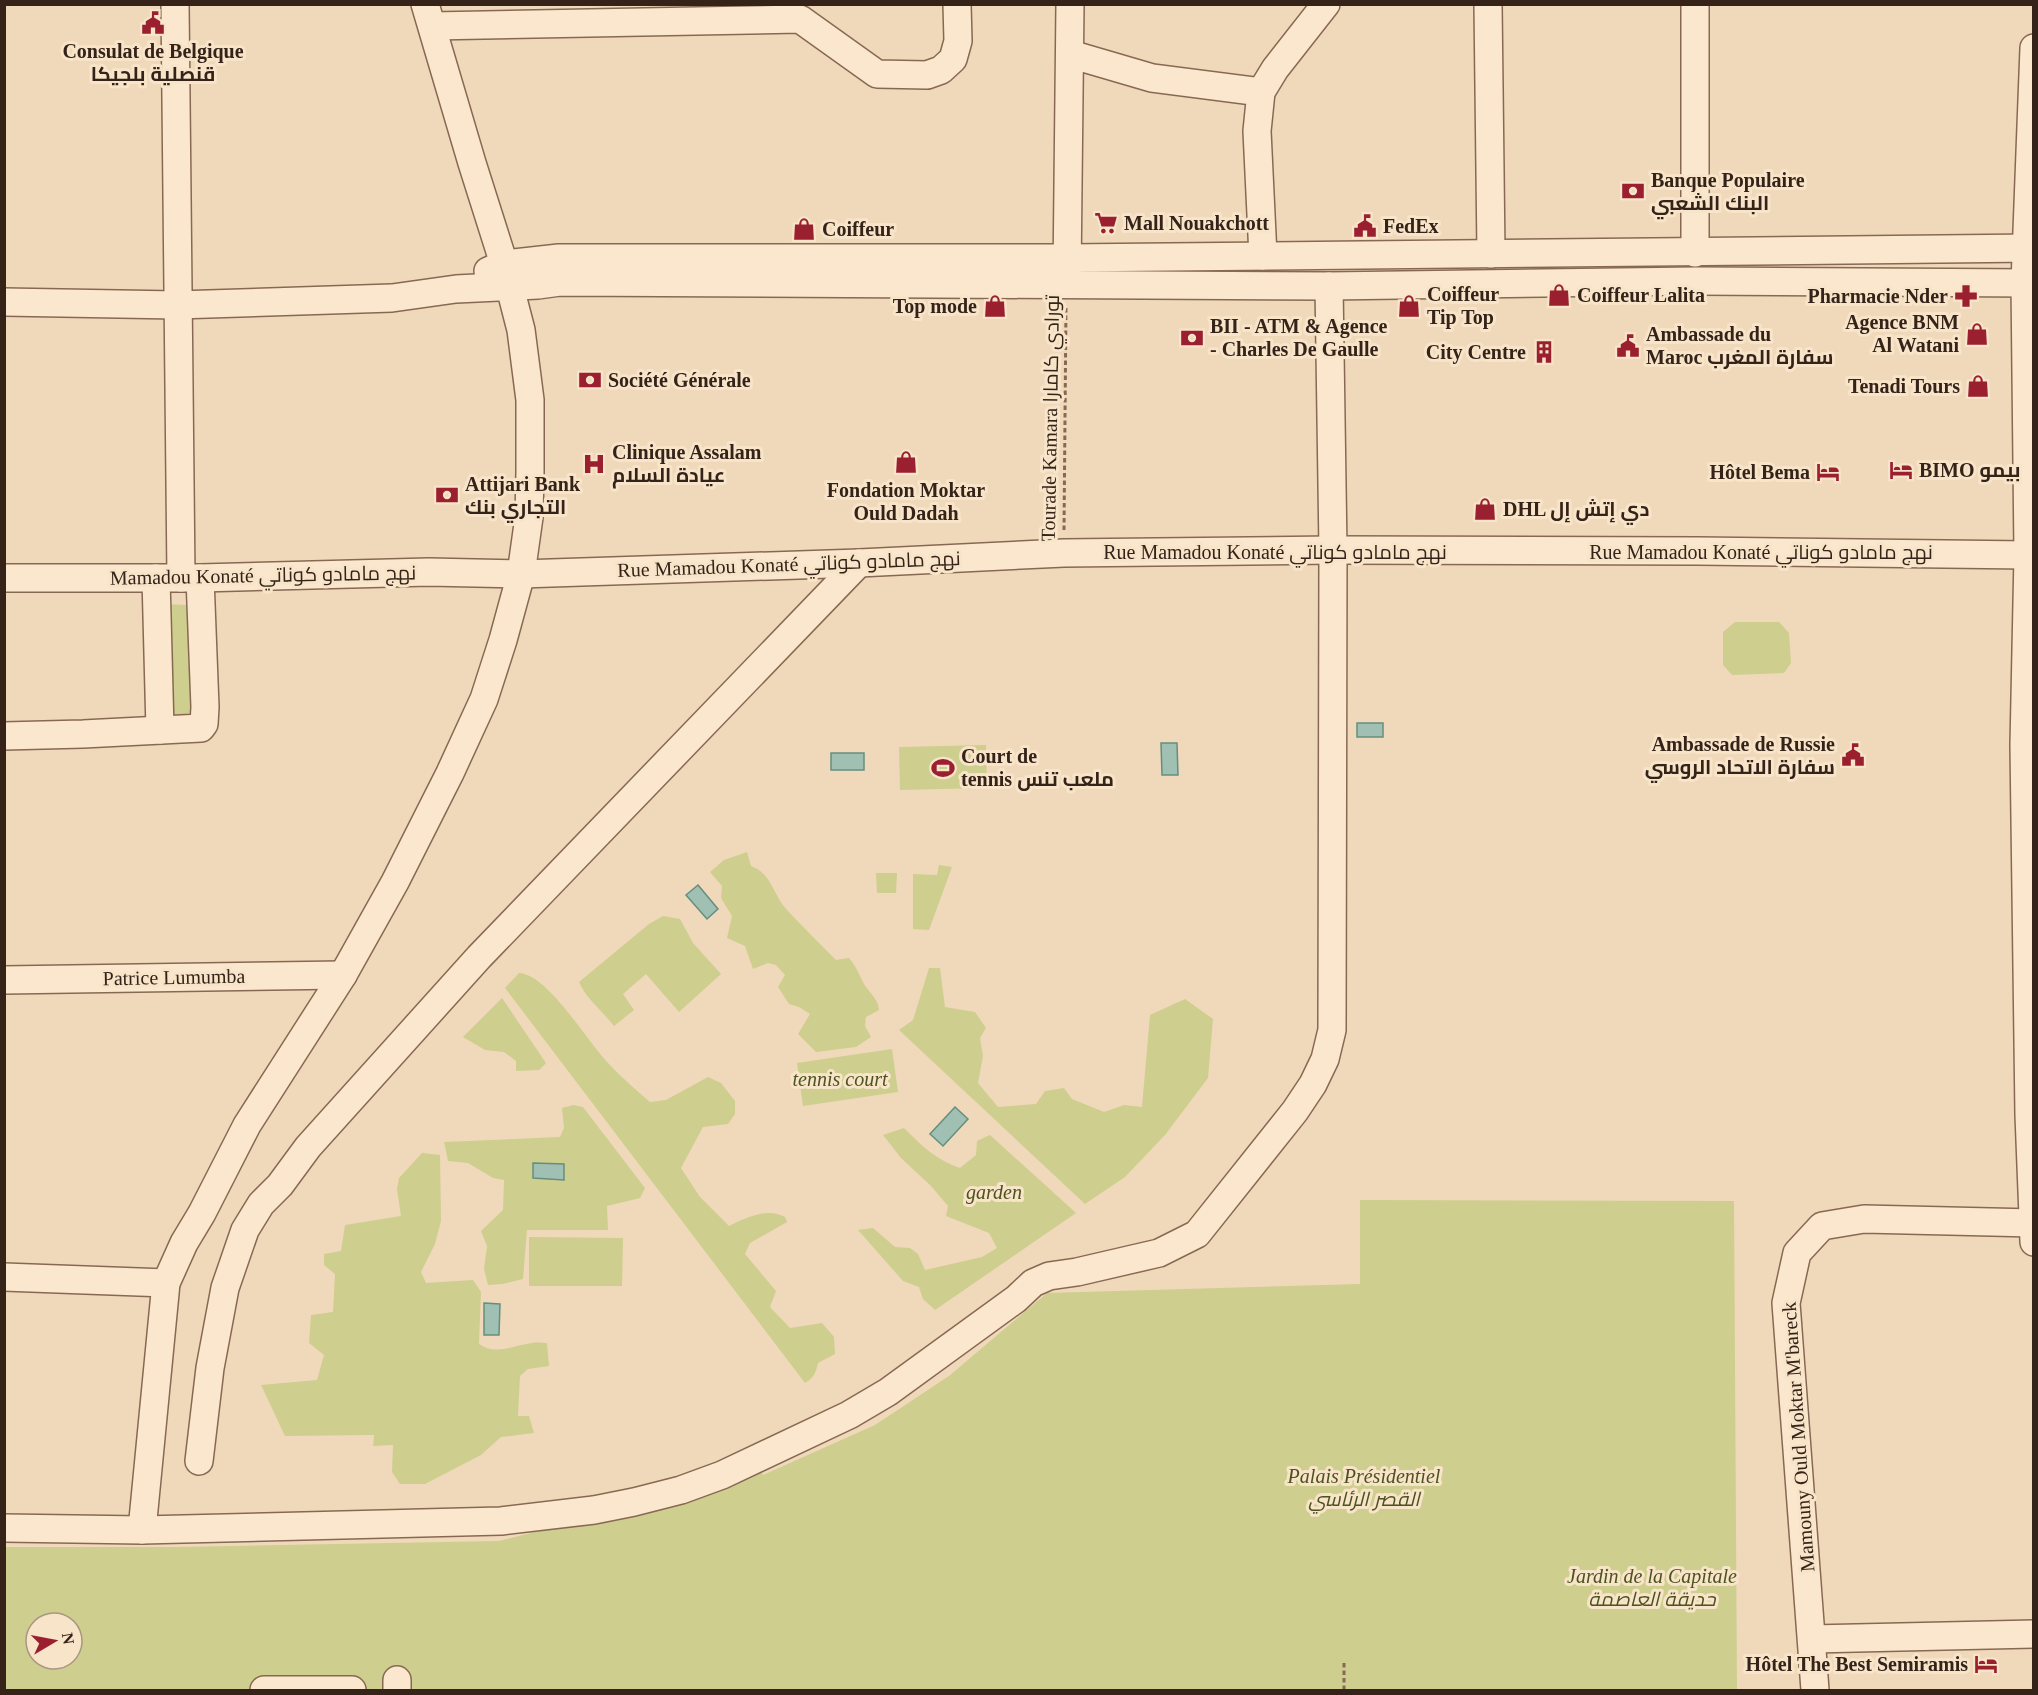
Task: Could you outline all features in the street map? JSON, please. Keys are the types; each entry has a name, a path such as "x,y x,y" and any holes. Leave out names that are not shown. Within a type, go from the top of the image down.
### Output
{"street":[{"path":"160,730 179,578 175,4"},
{"path":"142,1530 166,1283 180,1251 247,1125 343,975 400,872 479,710 503,640 521,574 529,517 530,400 521,330 507,276 428,15 800,12 877,74 927,75 941,70 954,59 958,41 957,4"},
{"path":"1067,271 1070,4"},
{"path":"1263,256 1257,131 1261,92 1275,69 1326,4"},
{"path":"1488,4 1491,254"},
{"path":"1695,4 1695,253"},
{"path":"2034,48 2029,283 2028,555 2029,1115 2034,1242"},
{"path":"1070,54 1152,78 1261,92"},
{"path":"1067,271 1263,256 2030,248"},
{"path":"4,302 177,305 392,298 456,289 481,274 507,276 558,258 1067,271 1329,286 1697,281 2029,283"},
{"path":"4,1528 142,1530 501,1521 594,1510 633,1502 681,1490 722,1475 849,1415 888,1392 1016,1299 1033,1283 1049,1276 1077,1272 1159,1253 1197,1234 1295,1111 1313,1084 1325,1059 1332,1030 1333,550 1329,286"},
{"name":"Rue Mamadou Konaté نهج مامادو كوناتي","path":"521,574 858,563 1064,553 1333,550 2028,555"},
{"path":"199,1461 210,1368 225,1288 245,1230 261,1204 280,1185 308,1147 479,957 858,563"},
{"name":"Mamadou Konaté نهج مامادو كوناتي","path":"4,578 179,578 429,572 521,574"},
{"path":"4,736 197,730 204,724 206,707 179,578"},
{"name":"Patrice Lumumba","path":"4,980 343,975"},
{"name":"Mamouny Ould Moktar M'bareck","path":"1815,1690 1786,1303 1797,1253 1822,1226 1864,1220 2033,1223"},
{"path":"4,1277 166,1283"},
{"path":"1812,1639 2034,1634"},
{"path":"264,1690 352,1690"}],"path":[{"name":"Tourade Kamara تورادي كامارا","path":"1064,553 1067,271"},
{"path":"1344,1663 1344,1690"}],"green space":[{"path":"160,604 190,605 191,717 162,718"},
{"path":"1735,622 1779,622 1789,633 1791,663 1784,673 1732,675 1723,665 1723,632"},
{"name":"Court de tennis ملعب تنس","path":"986,745 987,788 900,790 899,747"},
{"path":"747,852 751,866 763,874 786,909 836,960 849,958 875,999 879,1010 866,1017 865,1026 871,1037 856,1047 816,1052 798,1034 810,1014 789,1004 778,987 785,975 776,965 768,963 753,969 745,946 727,938 732,916 721,898 722,886 710,872 724,860"},
{"path":"939,865 952,867 929,930 913,929 913,874 937,875"},
{"path":"876,873 897,873 896,893 877,893"},
{"path":"663,916 680,919 693,943 721,974 679,1012 646,974 623,994 634,1010 614,1026 590,999 579,982 649,924"},
{"path":"929,968 940,968 945,1007 975,1012 986,1028 980,1038 983,1056 978,1083 998,1107 1036,1104 1045,1091 1064,1088 1072,1099 1104,1112 1124,1105 1142,1107 1150,1015 1185,999 1213,1019 1208,1078 1165,1135 1125,1177 1085,1204 899,1030 913,1020"},
{"path":"519,973 530,976 555,997 609,1064 650,1102 666,1100 708,1077 721,1083 735,1101 735,1114 728,1124 703,1127 681,1168 700,1197 729,1226 764,1213 785,1217 787,1222 750,1243 745,1254 776,1291 770,1307 790,1328 822,1323 834,1337 835,1354 818,1363 814,1374 808,1381 805,1383 505,988"},
{"path":"502,998 546,1063 539,1070 516,1071 516,1061 504,1052 485,1050 463,1037"},
{"name":"tennis court","path":"892,1049 898,1092 803,1106 797,1063"},
{"path":"573,1105 583,1107 645,1188 640,1198 607,1206 608,1230 527,1230 523,1279 488,1285 484,1269 487,1246 481,1231 503,1210 504,1180 493,1178 468,1163 448,1161 444,1142 560,1137 564,1128 562,1108"},
{"name":"garden","path":"904,1128 929,1151 960,1168 976,1155 977,1141 990,1135 1076,1213 935,1310 923,1299 919,1287 903,1281 858,1230 873,1228 895,1247 910,1248 918,1254 925,1270 982,1257 997,1248 989,1233 946,1216 948,1206 931,1186 901,1158 883,1135"},
{"path":"422,1153 440,1155 441,1221 435,1244 421,1272 426,1283 473,1280 481,1292 479,1344 492,1349 505,1349 534,1343 547,1343 549,1366 528,1369 520,1376 518,1416 529,1416 534,1433 501,1437 481,1455 425,1484 400,1484 392,1472 393,1445 373,1446 374,1435 285,1436 261,1385 317,1380 324,1355 309,1343 311,1315 333,1312 335,1274 324,1265 324,1254 341,1251 345,1225 401,1216 397,1189 399,1178"},
{"name":"Palais Présidentiel القصر الرئاسي","path":"1360,1200 1734,1201 1737,1690 5,1690 5,1547 178,1547 499,1541 590,1518 758,1464 763,1475 875,1425 949,1376 1047,1293 1360,1284"},
{"path":"529,1237 623,1238 622,1286 529,1286"}],"shaded area":[{"path":"1357,723 1383,723 1383,737 1357,737"},
{"path":"1161,743 1177,743 1178,775 1162,775"},
{"path":"831,753 864,753 864,770 831,770"},
{"path":"698,885 718,909 707,919 686,895"},
{"path":"955,1107 968,1119 943,1146 930,1134"},
{"path":"533,1163 564,1164 564,1180 533,1178"},
{"path":"484,1303 500,1304 499,1335 484,1335"}],"place":[{"name":"Consulat de Belgique قنصلية بلجيكا","path":"153,23"},
{"name":"Banque Populaire البنك الشعبي","path":"1633,191"},
{"name":"Mall Nouakchott","path":"1106,223"},
{"name":"FedEx","path":"1365,226"},
{"name":"Coiffeur","path":"804,229"},
{"name":"Coiffeur Lalita","path":"1559,295"},
{"name":"Pharmacie Nder","path":"1966,296"},
{"name":"Top mode","path":"995,306"},
{"name":"Coiffeur Tip Top","path":"1409,306"},
{"name":"Agence BNM Al Watani","path":"1977,334"},
{"name":"BII - ATM & Agence - Charles De Gaulle","path":"1192,338"},
{"name":"Ambassade du Maroc سفارة المغرب","path":"1628,346"},
{"name":"City Centre","path":"1544,352"},
{"name":"Société Générale","path":"590,380"},
{"name":"Tenadi Tours","path":"1978,386"},
{"name":"Fondation Moktar Ould Dadah","path":"906,462"},
{"name":"Clinique Assalam عيادة السلام","path":"594,464"},
{"name":"BIMO بيمو","path":"1901,470"},
{"name":"Hôtel Bema","path":"1828,472"},
{"name":"Attijari Bank التجاري بنك","path":"447,495"},
{"name":"DHL دي إتش إل","path":"1485,509"},
{"name":"Ambassade de Russie سفارة الاتحاد الروسي","path":"1853,755"},
{"name":"Court de tennis ملعب تنس","path":"943,768"},
{"name":"Hôtel The Best Semiramis","path":"1986,1664"}],"park label":[{"name":"Jardin de la Capitale حديقة العاصمة","path":"1652,1588"}]}
